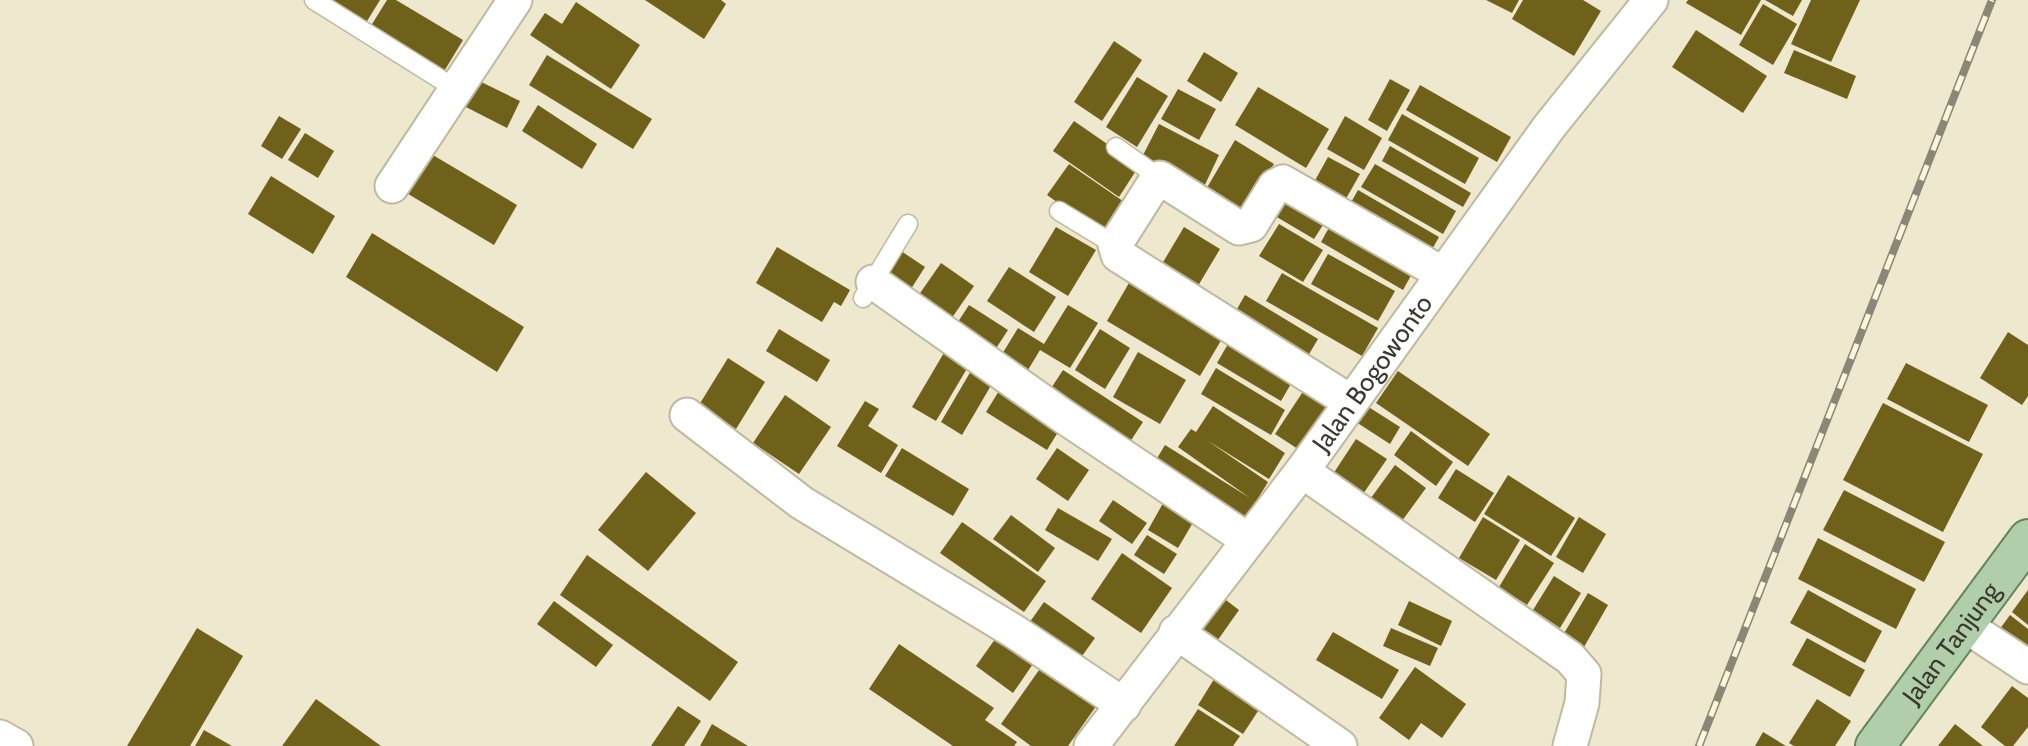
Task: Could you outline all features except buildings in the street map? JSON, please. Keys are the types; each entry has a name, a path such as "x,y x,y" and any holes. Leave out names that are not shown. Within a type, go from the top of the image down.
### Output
{"main road":[{"name":"Jalan Tanjung","path":"1875,746 2028,539"}],"street":[{"path":"392,186 515,0"},
{"name":"Jalan Bogowonto","path":"1091,746 1302,471 1549,127 1651,0"},
{"path":"1351,402 1118,255 1115,245 1155,182 1160,178 1239,228 1251,225 1275,186 1283,182 1443,274"},
{"path":"868,290 1248,540"},
{"path":"687,415 803,503 1015,632 1124,705"},
{"path":"1302,471 1570,658 1584,674 1582,703 1570,746"},
{"path":"1963,624 2028,667"},
{"path":"1176,632 1340,746"},
{"path":"0,737 16,746"}],"lane":[{"path":"314,0 456,89"},
{"path":"1116,147 1160,178"},
{"path":"1059,211 1115,245"},
{"path":"868,290 908,224"}],"railway":[{"path":"1699,746 1992,0"}]}
